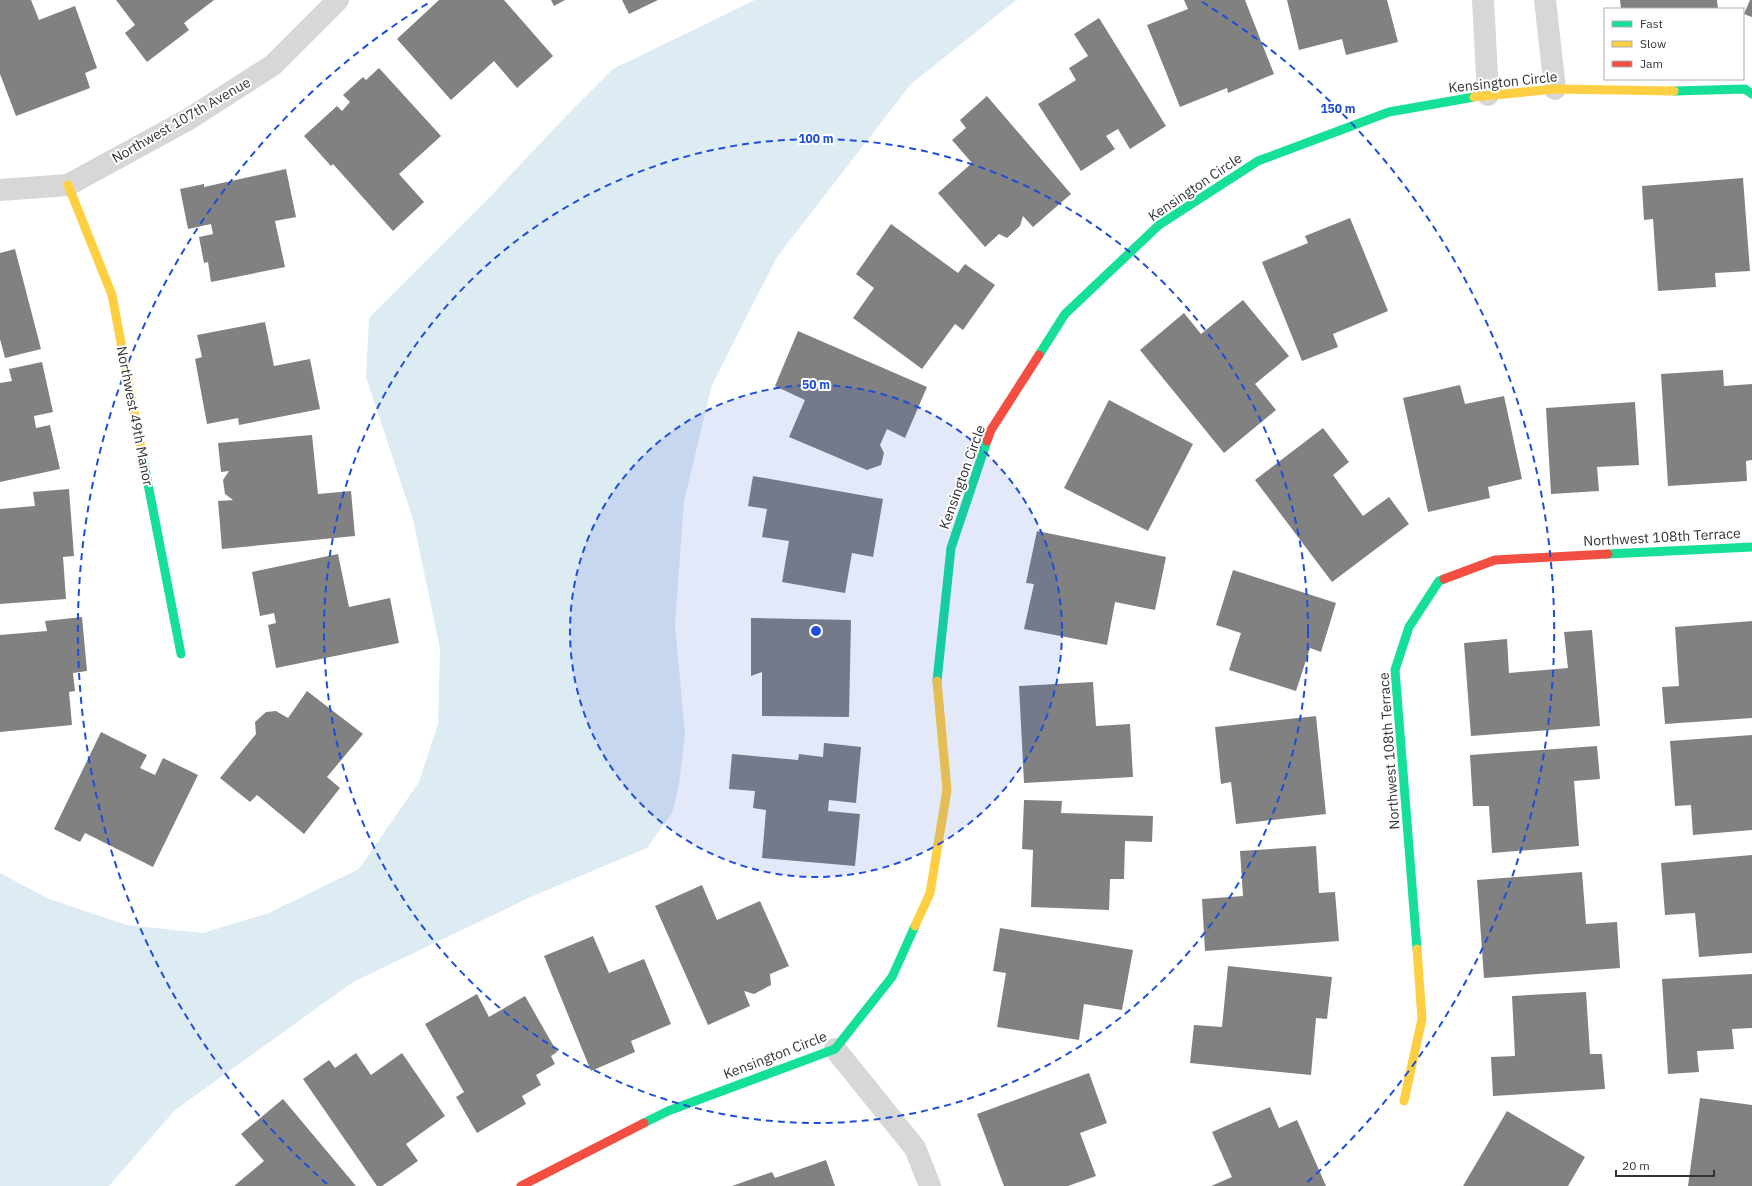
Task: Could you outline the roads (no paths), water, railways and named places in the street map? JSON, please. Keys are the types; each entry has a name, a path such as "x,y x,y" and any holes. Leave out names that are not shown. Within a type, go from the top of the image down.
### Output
{"street":[{"name":"Northwest 107th Avenue","path":"0,190 68,185 189,119 273,65 338,0"},
{"path":"1483,0 1488,95"},
{"path":"1545,0 1555,89"},
{"name":"Kensington Circle","path":"521,1186 668,1111 835,1049 892,977 930,893 947,790 937,681 951,548 991,430 1065,314 1159,225 1258,161 1389,112 1488,95 1555,89 1674,91 1745,89 1752,94"},
{"name":"Northwest 49th Manor","path":"68,185 112,295 181,654"},
{"name":"Northwest 108th Terrace","path":"1404,1101 1422,1019 1395,670 1409,626 1438,582 1495,560 1752,547"},
{"path":"835,1049 915,1148 930,1186"}]}
